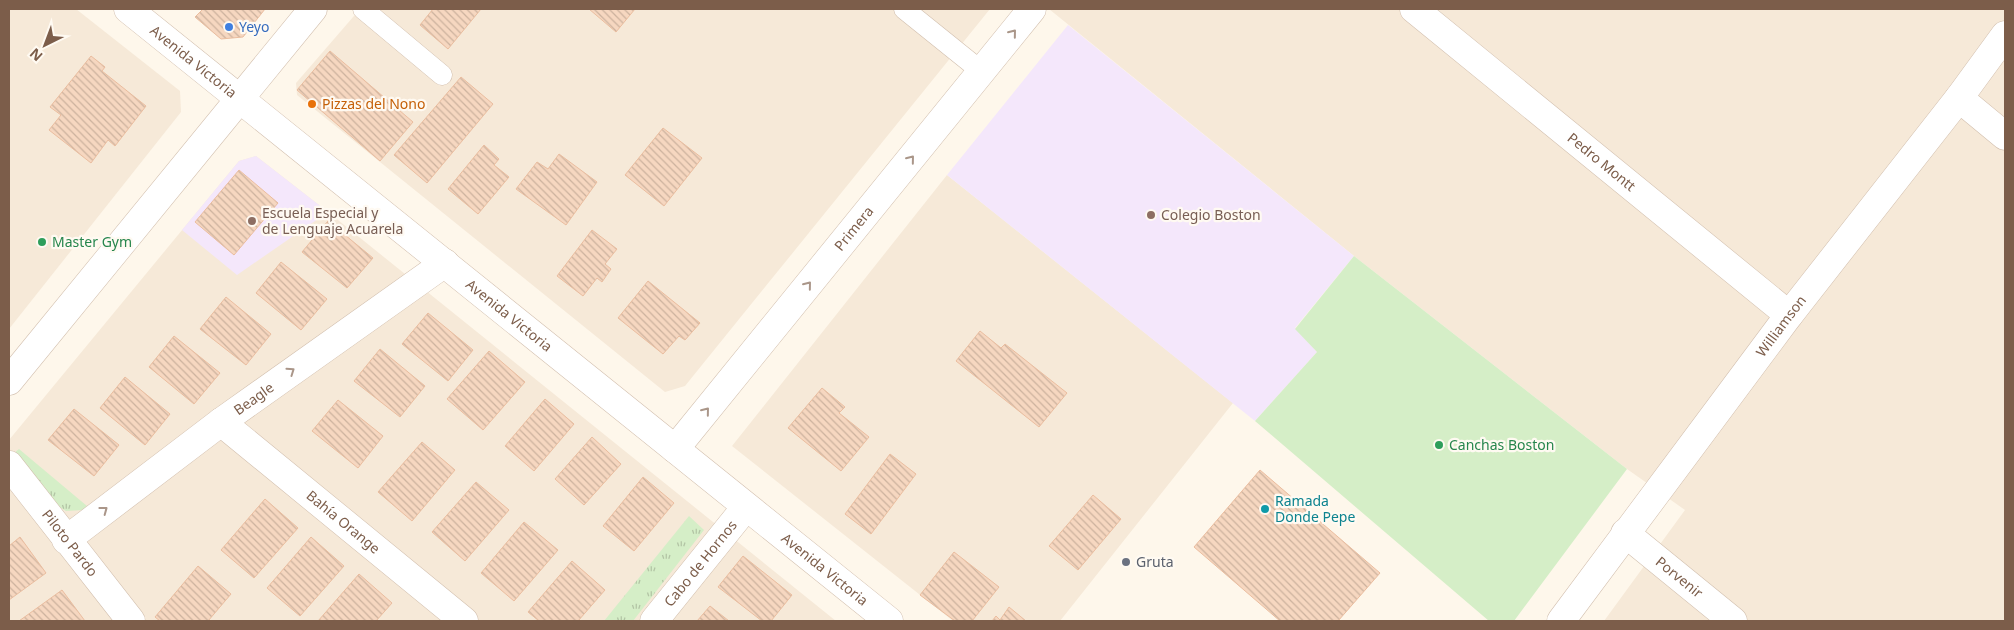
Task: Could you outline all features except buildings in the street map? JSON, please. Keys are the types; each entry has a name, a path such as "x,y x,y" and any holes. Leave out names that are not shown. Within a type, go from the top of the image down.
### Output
{"street":[{"name":"Avenida Victoria","path":"128,9 242,98 889,621"},
{"path":"9,381 313,9"},
{"name":"Primera","path":"675,449 1032,9"},
{"name":"Pedro Montt","path":"1414,9 1790,315"},
{"name":"Williamson","path":"1561,621 1790,315 1959,98 2005,35"},
{"path":"1959,98 2005,136"},
{"name":"Beagle","path":"66,540 221,422 445,263"},
{"name":"Bahía Orange","path":"221,422 464,621"},
{"name":"Piloto Pardo","path":"9,466 131,621"},
{"name":"Cabo de Hornos","path":"654,621 746,507"},
{"name":"Porvenir","path":"1626,534 1732,621"}],"lane":[{"path":"363,9 442,75"},
{"path":"904,9 982,72"}],"shaded area":[{"path":"9,9 76,9 180,91 181,112 9,329"},
{"path":"360,9 990,9 685,386 665,392 297,95 296,83"},
{"path":"1049,9 2005,9 2005,621 1604,621 1685,510 1627,469 1354,256"},
{"name":"Colegio Boston","path":"1068,25 1354,256 1295,328 1317,352 1255,421 947,175"},
{"path":"256,156 836,621 9,621 9,440 239,161"},
{"name":"Escuela Especial y de Lenguaje Acuarela","path":"256,156 328,212 237,275 182,230 239,161"},
{"path":"947,175 1233,403 1060,621 953,621 732,446"}],"green space":[{"name":"Canchas Boston","path":"1354,256 1627,469 1514,621 1489,621 1255,421 1317,352 1295,329"},
{"path":"19,449 87,506 84,510 66,511 58,506 14,453"},
{"path":"689,516 704,530 633,621 604,621"}],"place":[{"name":"Yeyo","path":"229,27"},
{"name":"Pizzas del Nono","path":"312,104"},
{"name":"Colegio Boston","path":"1151,215"},
{"name":"Escuela Especial y de Lenguaje Acuarela","path":"252,221"},
{"name":"Master Gym","path":"42,242"},
{"name":"Canchas Boston","path":"1439,445"},
{"name":"Ramada Donde Pepe","path":"1265,509"},
{"name":"Gruta","path":"1126,562"}]}
